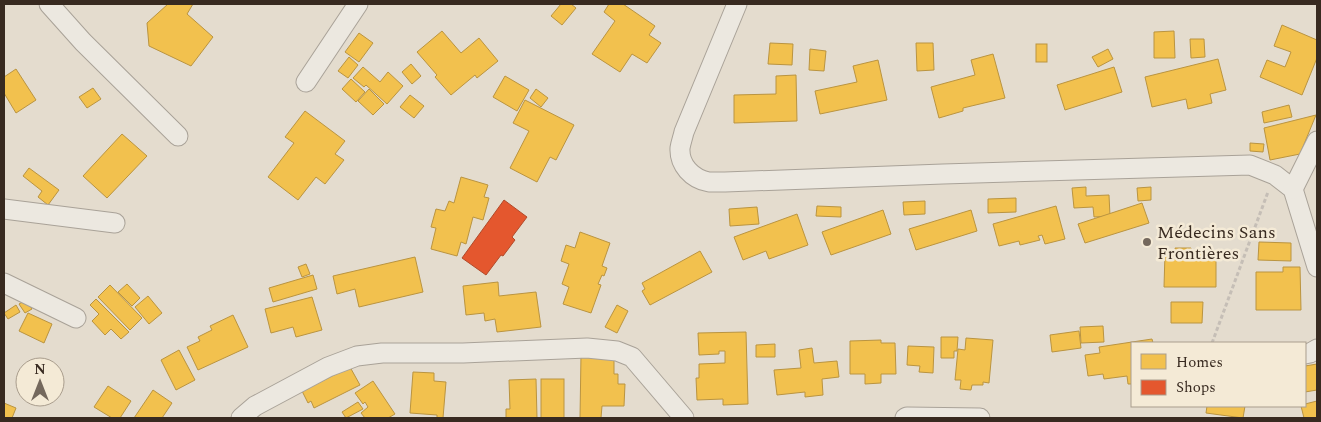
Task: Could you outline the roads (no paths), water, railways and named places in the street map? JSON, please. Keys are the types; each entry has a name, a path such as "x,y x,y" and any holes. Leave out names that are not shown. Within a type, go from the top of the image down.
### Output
{"street":[{"path":"49,4 83,42 178,136"},
{"path":"306,82 358,4"},
{"path":"737,4 684,132 680,148 681,160 688,171 698,179 708,182 725,182 1250,165 1274,175 1293,189 1317,267"},
{"path":"1293,189 1317,142"},
{"path":"4,209 115,223"},
{"path":"4,283 76,318"},
{"path":"241,418 255,406 328,367 356,356 382,353 588,348 617,351 632,357 684,418"},
{"path":"906,418 980,418"}],"place":[{"name":"Médecins Sans Frontières","path":"1147,242"}]}
